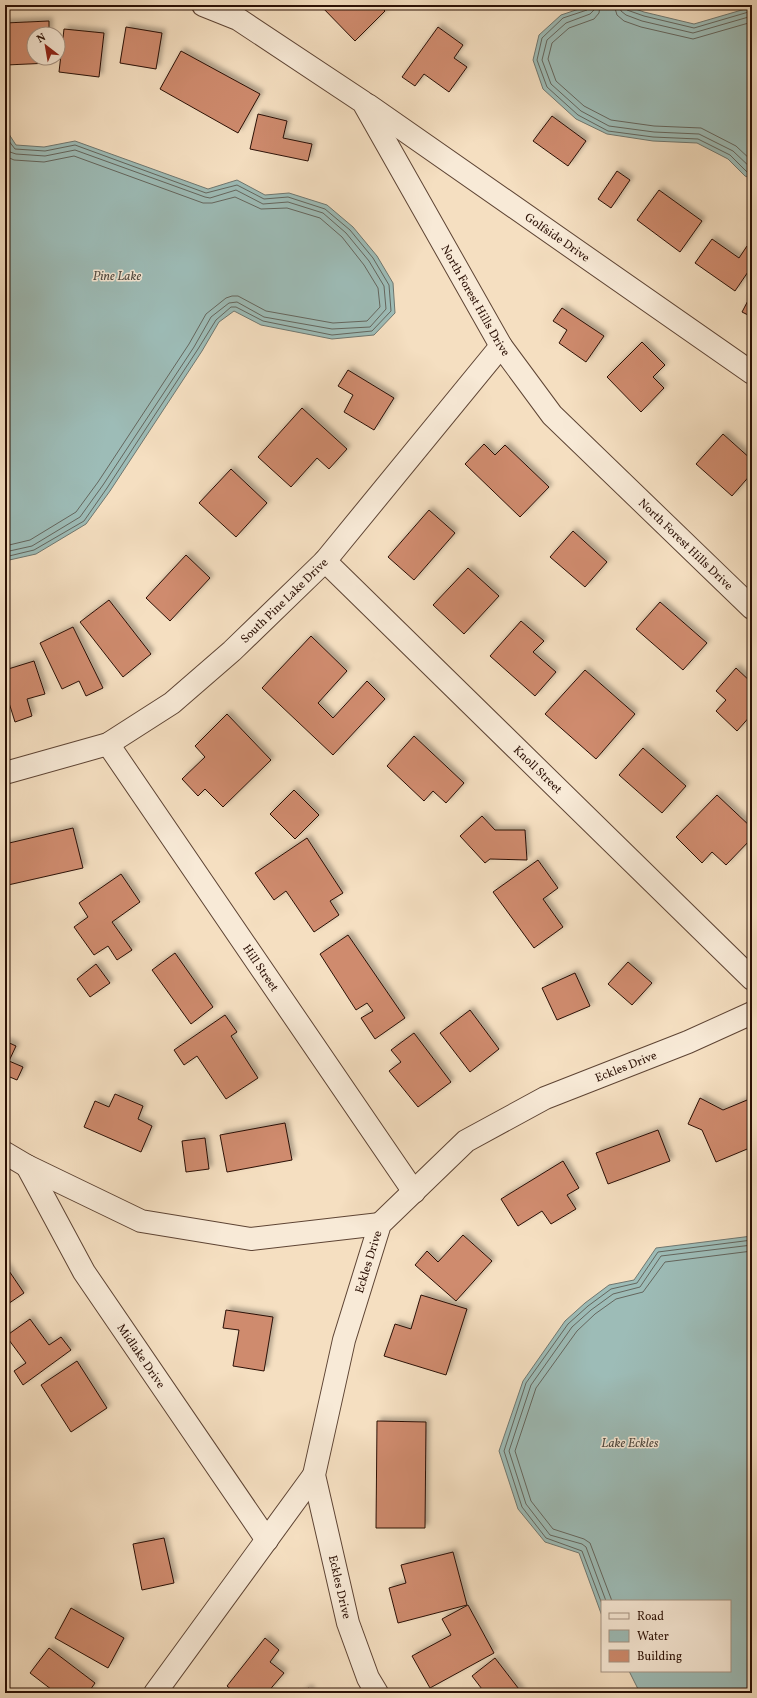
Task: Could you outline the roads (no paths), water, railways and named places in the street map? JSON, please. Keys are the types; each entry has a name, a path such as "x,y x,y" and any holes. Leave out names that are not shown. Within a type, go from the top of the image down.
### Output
{"street":[{"name":"North Forest Hills Drive","path":"203,5 242,12 363,102 501,346 552,415 752,608"},
{"name":"Golfside Drive","path":"363,102 752,373"},
{"name":"South Pine Lake Drive","path":"5,773 108,744 172,704 232,651 324,560 501,346"},
{"name":"Knoll Street","path":"324,560 752,979"},
{"name":"Hill Street","path":"108,744 414,1192"},
{"name":"Eckles Drive","path":"377,1693 368,1678 348,1623 314,1475 344,1340 380,1224 466,1141 545,1098 688,1042 752,1013"},
{"path":"5,1153 27,1166 141,1221 251,1239 380,1224"},
{"name":"Midlake Drive","path":"27,1166 84,1272 267,1540"},
{"path":"155,1693 314,1475"}],"water":[{"path":"591,5 624,5 644,12 694,24 752,7 752,179 745,176 728,159 697,143 653,141 607,134 576,119 543,89 533,60 539,35 561,15"},
{"name":"Pine Lake","path":"5,128 16,145 44,147 75,141 208,189 237,180 265,195 289,193 327,205 353,227 377,256 393,283 395,313 374,335 332,339 261,325 234,311 219,322 202,351 110,491 86,524 36,554 5,561"},
{"name":"Lake Eckles","path":"752,1236 752,1693 640,1693 630,1672 731,1672 731,1600 601,1600 601,1613 579,1553 545,1542 518,1509 499,1451 523,1381 565,1321 585,1303 609,1285 634,1280 656,1248"}]}
